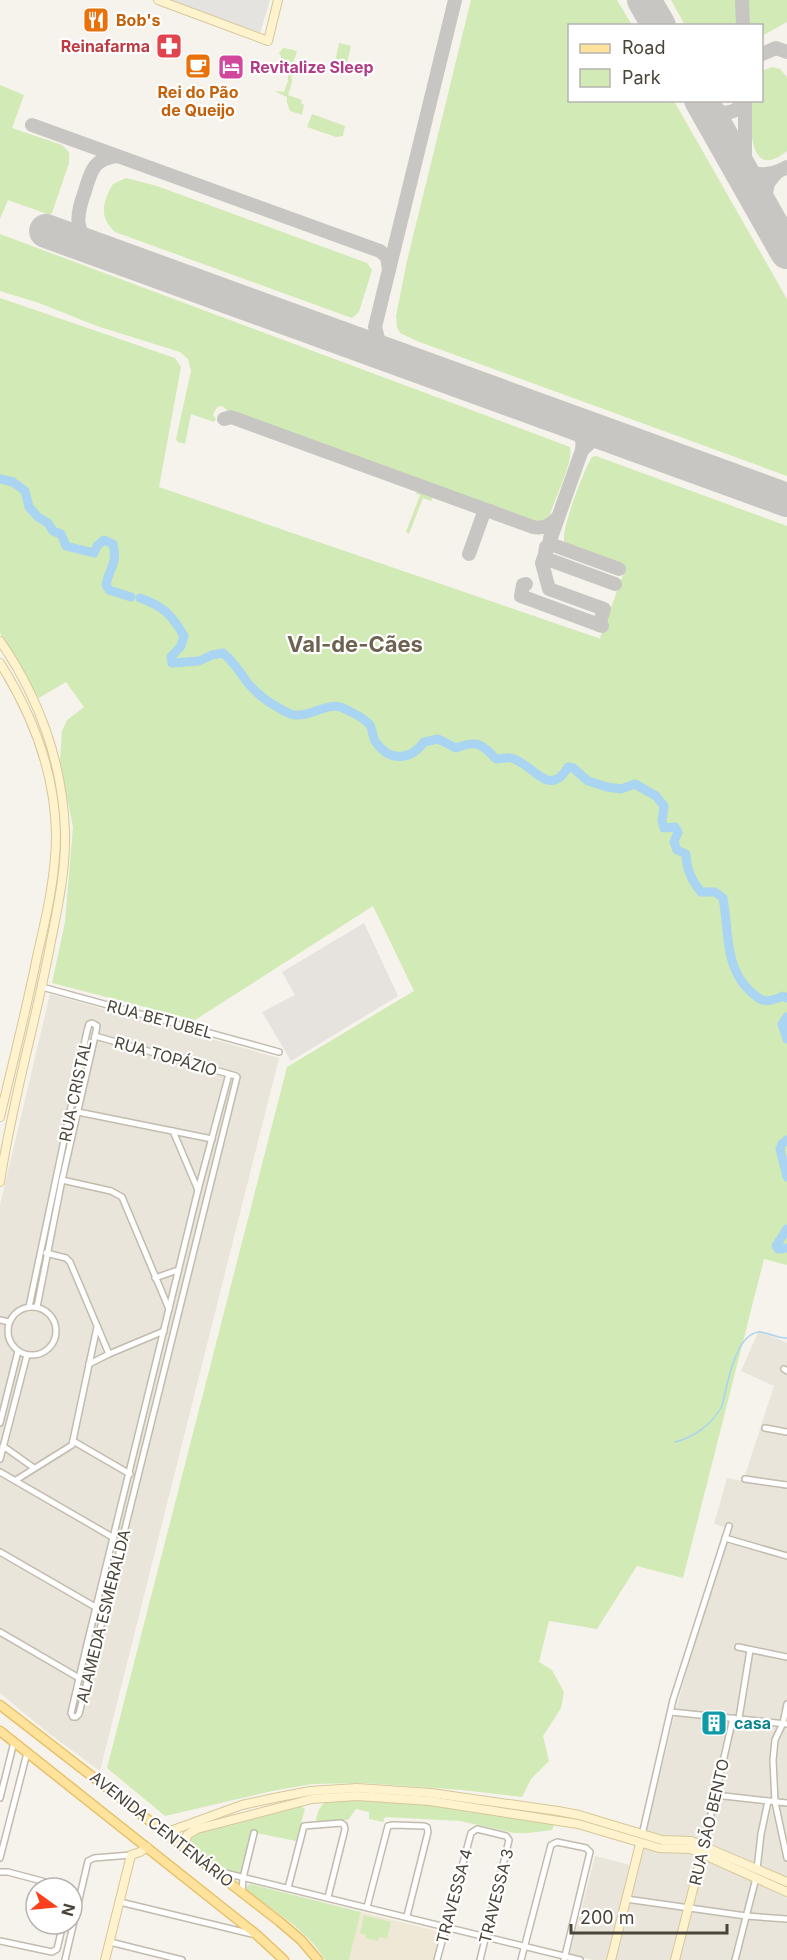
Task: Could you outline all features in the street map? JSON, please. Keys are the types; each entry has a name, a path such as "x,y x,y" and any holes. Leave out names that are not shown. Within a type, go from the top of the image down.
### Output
{"main road":[{"name":"AVENIDA CENTENÁRIO","path":"0,1704 242,1892 301,1940 318,1960"},
{"name":"AVENIDA CENTENÁRIO","path":"0,1731 257,1935 284,1960"}],"street":[{"path":"158,0 268,40 278,0"},
{"path":"0,641 29,689 45,727 56,762 62,793 65,834 64,868 42,987 6,1144 0,1182"},
{"path":"0,663 17,689 40,745 54,803 56,833 45,922 0,1117"},
{"name":"RUA BETUBEL","path":"42,987 279,1052"},
{"name":"RUA CRISTAL","path":"29,1307 51,1216 62,1180 87,1074 96,1026 90,1023 78,1072 51,1216 37,1307"},
{"name":"RUA TOPÁZIO","path":"95,1036 237,1076"},
{"path":"78,1072 87,1074"},
{"name":"ALAMEDA ESMERALDA","path":"229,1074 178,1270 122,1508 87,1644 71,1713 73,1717 78,1716 237,1076"},
{"path":"78,1112 212,1139"},
{"path":"173,1131 198,1190"},
{"path":"209,1150 218,1152"},
{"path":"62,1180 111,1191 122,1197 169,1310"},
{"path":"46,1253 66,1258 69,1262 109,1354"},
{"path":"180,1262 190,1264"},
{"path":"155,1278 178,1270"},
{"path":"29,1307 37,1307 51,1316 56,1332 54,1340 43,1352 27,1355 18,1351 9,1340 7,1334 9,1322 17,1312 29,1307"},
{"path":"0,1320 9,1322"},
{"path":"16,1480 69,1448 73,1441 97,1327"},
{"path":"89,1364 164,1331"},
{"path":"0,1332 7,1334"},
{"path":"161,1343 170,1345"},
{"path":"8,1429 0,1425 18,1351"},
{"path":"0,1460 27,1355"},
{"path":"765,1428 787,1432"},
{"path":"73,1441 130,1474"},
{"path":"137,1442 145,1445"},
{"path":"3,1446 34,1468"},
{"path":"0,1472 114,1538"},
{"path":"745,1479 787,1485"},
{"path":"122,1508 129,1511"},
{"path":"611,1960 673,1700 729,1526"},
{"path":"725,1538 787,1556"},
{"path":"0,1552 97,1608"},
{"path":"105,1575 112,1579"},
{"path":"0,1632 79,1678"},
{"path":"87,1644 95,1648"},
{"path":"738,1647 787,1657"},
{"name":"RUA SÃO BENTO","path":"675,1960 736,1718 750,1650"},
{"path":"787,1704 785,1724 774,1746 773,1769 775,1802 787,1858"},
{"path":"671,1712 785,1724"},
{"path":"0,1798 14,1742"},
{"path":"0,1858 27,1753"},
{"path":"8,1767 22,1772"},
{"path":"154,1823 171,1830 242,1805 310,1791 357,1788 452,1796 579,1815 668,1850 703,1849 787,1882"},
{"path":"185,1848 187,1835 197,1829 312,1799 357,1796 430,1801 578,1824 641,1839"},
{"path":"715,1796 787,1803"},
{"path":"757,1869 760,1834 768,1801"},
{"path":"288,1888 304,1826 341,1823 345,1829 328,1897"},
{"path":"367,1906 388,1826 424,1826 427,1827 428,1832 407,1916"},
{"name":"TRAVESSA 3","path":"471,1833 472,1830 477,1829 506,1836 509,1840 480,1960"},
{"path":"242,1892 243,1878 254,1833"},
{"name":"TRAVESSA 4","path":"437,1960 471,1833"},
{"path":"521,1960 551,1845 556,1842 586,1848 590,1855 564,1958"},
{"path":"65,1960 88,1861 131,1855 147,1847"},
{"path":"703,1849 787,1892"},
{"path":"105,1960 131,1855"},
{"path":"212,1870 367,1906 564,1958 580,1960"},
{"path":"0,1874 8,1872 24,1876"},
{"path":"735,1960 756,1878"},
{"path":"626,1899 746,1916 787,1919"},
{"path":"120,1902 257,1935"},
{"path":"0,1941 52,1952 57,1948 60,1936"},
{"path":"110,1942 182,1960"}],"shaded area":[{"path":"169,0 270,0 260,33"},
{"path":"364,923 398,996 291,1061 262,1012 295,995 282,972"},
{"path":"50,994 279,1058 100,1771 47,1732 0,1693 0,1205"},
{"path":"759,1330 787,1343 787,1960 615,1960 675,1713 726,1528 714,1524 727,1478 743,1481 774,1386 741,1371"},
{"path":"595,1856 630,1865 606,1960 593,1960 570,1954"},
{"path":"361,1912 441,1932 434,1960 349,1960"}],"green space":[{"path":"471,0 617,0 631,24 568,24 568,102 675,102 787,299 787,476 400,333 396,316 407,261"},
{"path":"671,0 736,0 737,24 684,24"},
{"path":"747,0 787,0 787,22 763,35 763,24 748,24"},
{"path":"339,43 351,46 347,63 335,62"},
{"path":"283,48 297,52 291,68 292,82 288,95 302,100 301,103 304,105 302,115 290,111 287,97 276,92 284,92 288,81 288,72 280,65 279,53"},
{"path":"772,67 780,69 787,77 787,151 774,159 765,160 755,149 751,128 751,102 763,102 763,71"},
{"path":"0,85 24,95 12,128 62,145 69,152 69,163 50,215 8,200 0,219"},
{"path":"312,114 345,126 343,136 336,137 307,127"},
{"path":"126,178 157,186 367,263 372,270 359,312 352,318 115,232 106,221 105,203 113,184"},
{"path":"0,234 570,447 566,473 548,521 538,523 228,411 222,406 217,407 213,415 216,419 214,422 191,414 185,444 178,442 176,439 191,371 188,359 180,352 97,326 39,303 0,291"},
{"path":"0,298 175,358 181,367 159,487 601,639 625,569 576,551 565,544 564,538 573,501 592,457 596,456 787,526 787,1265 764,1259 683,1578 637,1566 597,1629 549,1621 539,1662 552,1670 564,1692 561,1708 543,1736 549,1761 531,1779 522,1797 364,1783 312,1784 165,1816 107,1768 287,1067 414,991 373,906 195,1020 52,983 65,922 73,827 60,762 62,731 67,720 84,707 66,682 39,698 0,633"},
{"path":"420,491 433,497 431,501 423,498 409,534 406,532 420,495 415,493"},
{"path":"342,1797 404,1800 556,1820 552,1830 528,1833 514,1833 460,1821 385,1817 383,1822 369,1819 369,1812 356,1809 348,1820 316,1821 319,1810 324,1804"},
{"path":"297,1804 305,1809 296,1841 252,1832 241,1874 216,1866 188,1843 192,1832"},
{"path":"250,1884 361,1912 349,1960 325,1960 300,1930 246,1890"},
{"path":"364,1915 391,1922 387,1939 379,1937 378,1941 366,1938 366,1935 360,1933"}],"waterway":[{"path":"0,479 13,482 25,491 29,507 38,517 48,523 53,531 61,534 66,546 94,553 97,546 104,540 113,544 114,562 106,585 109,590 131,597"},
{"path":"140,598 155,604 166,612 184,636 181,646 171,657 172,663 199,661 223,653 254,690 287,713 302,715 333,706 345,709 367,722 375,741 393,756 406,756 424,742 438,739 456,748 478,744 496,759 509,758 519,761 547,780 554,780 561,776 568,767 573,768 588,781 621,789 635,784 656,796 664,806 662,821 664,828 675,827 678,832 674,842 677,850 686,854 688,869 694,883 701,892 715,892 723,898 729,947 736,971 742,981 754,995 762,1000 769,1001 783,996 787,998"},
{"path":"787,1017 782,1024 787,1039"},
{"path":"787,1140 780,1149 787,1177"},
{"path":"787,1229 776,1246 778,1249 787,1248"},
{"path":"675,1442 696,1433 718,1413 722,1406 733,1362 738,1351 751,1335 763,1332 787,1338"}],"taxiway":[{"path":"389,356 379,342 375,327 455,0"},
{"path":"742,0 743,24"},
{"path":"763,54 776,48 787,52"},
{"path":"706,109 728,112 737,109 743,102"},
{"path":"745,102 745,175 748,184"},
{"path":"32,125 380,251 387,257 389,270"},
{"path":"96,249 83,236 78,223 78,215 94,167 103,160 117,156"},
{"path":"735,160 746,170 760,174 774,173 787,167"},
{"path":"763,210 768,183 777,172"},
{"path":"224,419 231,417 533,527 546,526 557,518"},
{"path":"569,422 580,434 582,450 542,563 549,589 604,609 599,625"},
{"path":"582,450 593,440 609,436"},
{"path":"469,554 483,515 490,511"},
{"path":"550,538 553,545 619,569"},
{"path":"546,547 547,559 615,584"},
{"path":"526,584 523,585 521,596 602,626"}],"runway":[{"path":"644,0 658,24"},
{"path":"702,102 787,252"},
{"path":"46,231 787,500"}],"place":[{"name":"Bob's","path":"96,20"},
{"name":"Reinafarma","path":"169,46"},
{"name":"Rei do Pão de Queijo","path":"198,66"},
{"name":"Revitalize Sleep","path":"231,67"},
{"name":"casa","path":"714,1723"}],"district":[{"name":"Val-de-Cães","path":"355,644"}]}
